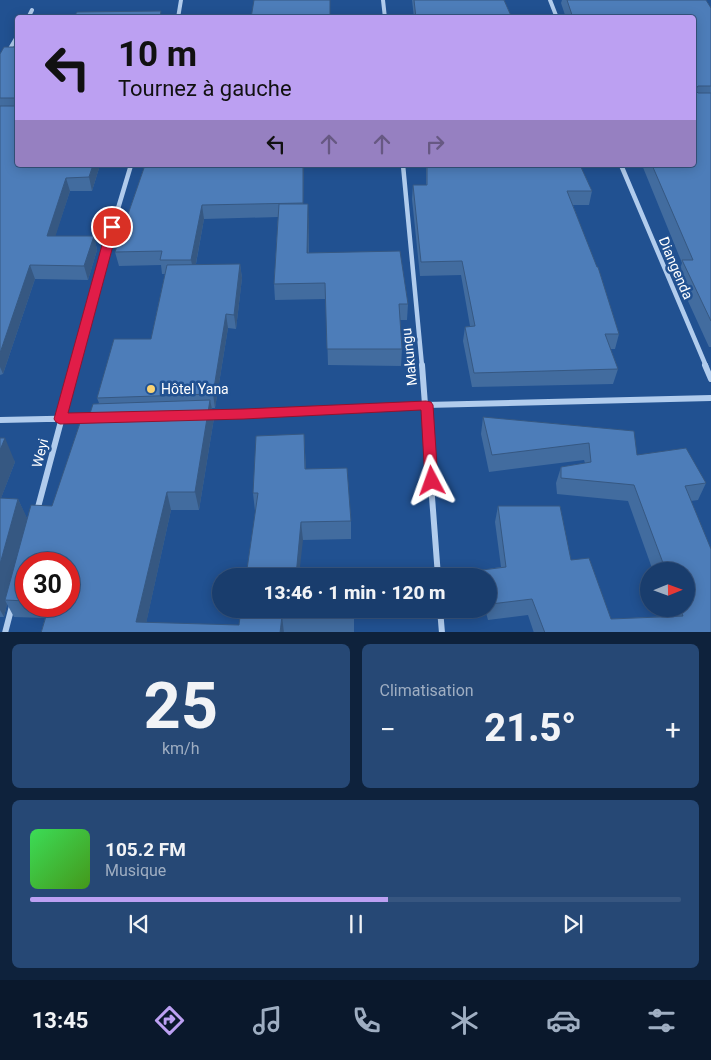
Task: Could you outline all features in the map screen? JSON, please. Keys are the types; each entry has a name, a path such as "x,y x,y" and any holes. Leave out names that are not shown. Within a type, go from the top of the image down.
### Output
{"street":[{"path":"179,15 181,0"},
{"path":"382,0 384,15"},
{"path":"550,0 556,15"},
{"path":"30,15 32,10"},
{"path":"4,58 15,40"},
{"name":"Weyi","path":"34,521 108,242 130,167"},
{"name":"Makungu","path":"403,167 426,405 437,568"},
{"name":"Diangenda","path":"622,167 711,380"},
{"path":"196,415 426,405 711,398"},
{"path":"0,420 99,418"},
{"path":"5,632 15,595"},
{"path":"441,618 442,632"}],"building":[{"path":"254,0 330,0 330,15 252,15"},
{"path":"414,0 504,0 511,15 416,15"},
{"path":"567,0 706,0 711,8 711,86 698,86 696,89 696,15 572,15"},
{"path":"161,11 160,15 75,15 77,12"},
{"path":"4,47 15,47 15,98 0,98 0,54"},
{"path":"696,91 698,93 711,93 711,321 682,260 693,260 653,167 696,167"},
{"path":"0,106 15,106 15,167 92,167 89,177 66,178 47,236 94,236 84,266 30,265 0,353"},
{"path":"144,167 303,167 303,203 202,205 191,260 160,260 162,251 115,252"},
{"path":"427,167 581,167 592,191 567,191 598,267 619,334 605,334 618,369 474,373 465,327 475,326 462,261 421,262 413,185 427,185"},
{"path":"279,204 308,204 307,253 400,251 408,304 399,304 402,349 327,349 325,283 274,284"},
{"path":"240,264 234,315 226,314 213,394 97,398 114,339 151,339 167,265"},
{"path":"210,400 195,492 167,492 136,622 239,625 240,618 282,618 280,632 41,632 46,617 80,617 80,552 18,552 31,505 52,506 81,420 88,420 93,404"},
{"path":"483,417 634,431 637,455 686,448 706,483 685,486 711,549 711,632 545,632 532,599 497,603 497,568 506,567 498,506 560,506 571,560 589,558 611,619 695,618 695,562 663,562 634,485 561,478 561,467 591,462 589,443 492,455"},
{"path":"304,434 305,469 347,468 351,521 301,522 297,568 247,568 258,493 253,493 256,436"},
{"path":"0,438 5,438 0,450"},
{"path":"0,498 18,499 0,564"},
{"path":"15,563 15,600 5,600"}],"place":[{"name":"Hôtel Yana","path":"151,389"}],"route":[{"path":"112,227 60,419 244,414 426,405 432,481"}]}
